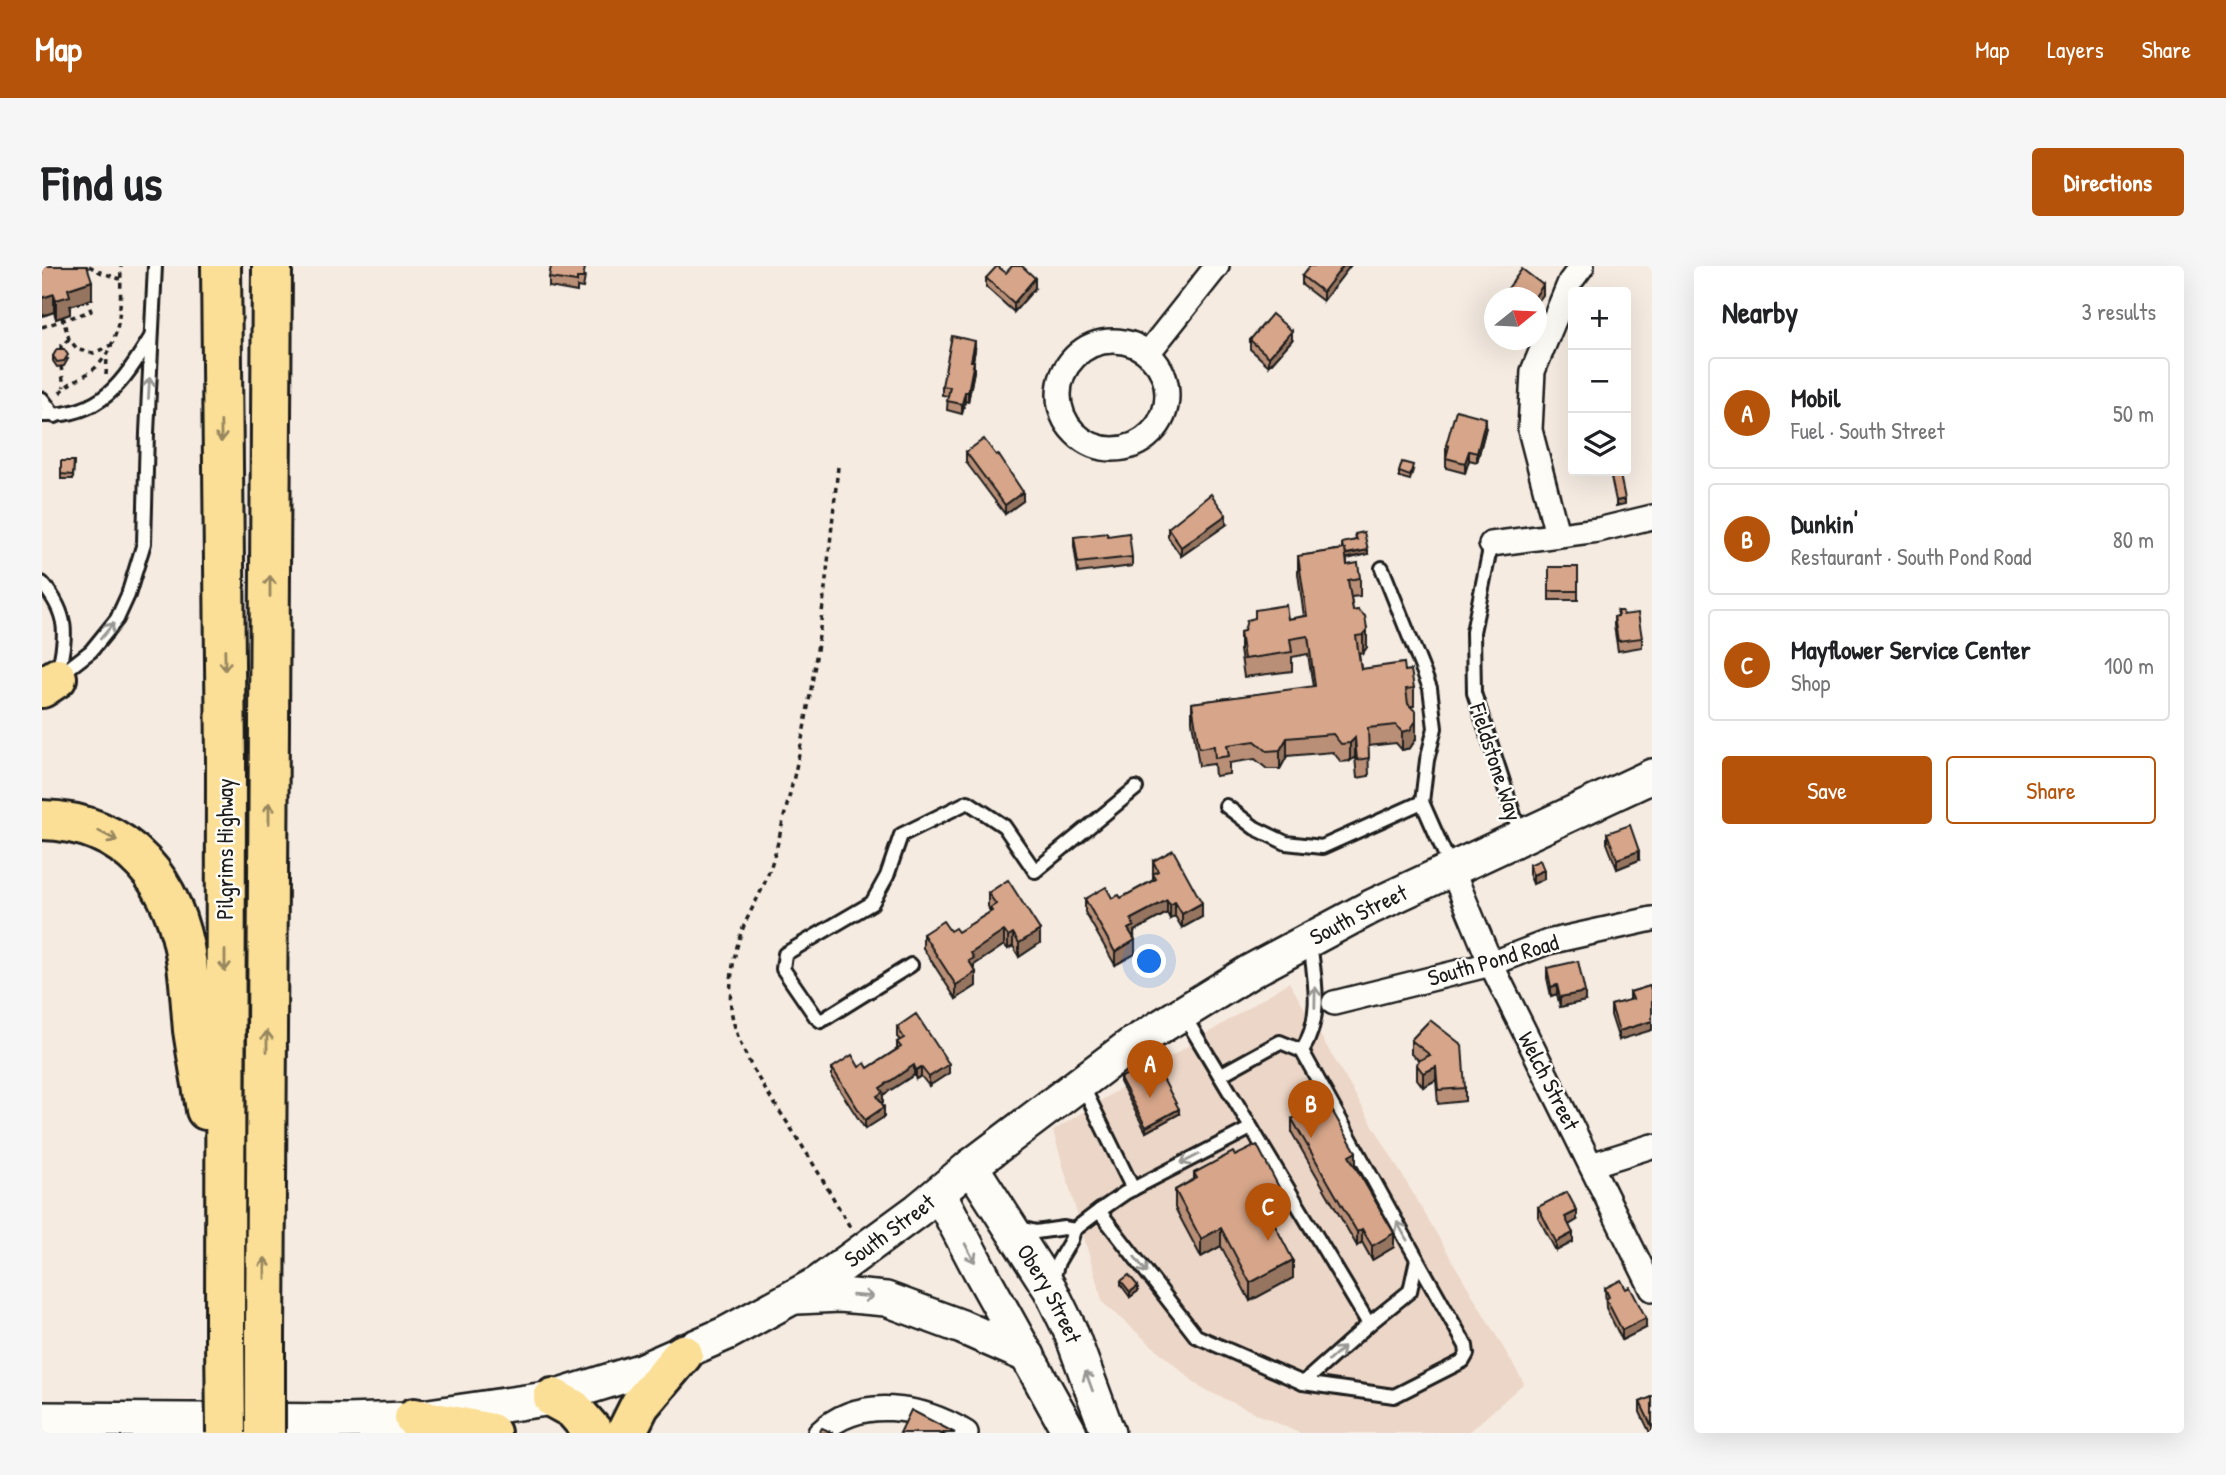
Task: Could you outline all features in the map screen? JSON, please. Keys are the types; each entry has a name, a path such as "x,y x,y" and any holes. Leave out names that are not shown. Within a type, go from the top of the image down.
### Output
{"highway":[{"path":"214,266 220,371"},
{"name":"Pilgrims Highway","path":"221,266 226,762 226,1433"},
{"name":"Pilgrims Highway","path":"265,1433 272,266"},
{"path":"42,820 60,821 98,830 130,848 151,871 167,900 187,963 193,1031 225,1245"},
{"path":"626,1433 640,1405 682,1354"},
{"path":"555,1416 573,1409 594,1433"},
{"path":"414,1418 491,1433"}],"main road":[{"name":"South Street","path":"42,1419 346,1421 555,1416 619,1379 682,1354 794,1297 864,1250 1131,1045 1251,971 1371,907 1652,776"},
{"name":"Obery Street","path":"971,1166 1050,1289 1070,1330 1108,1433"},
{"name":"Obery Street","path":"939,1193 1070,1433"},
{"path":"794,1297 840,1295 886,1299 962,1327 1028,1356"}],"street":[{"path":"1148,353 1217,266"},
{"path":"1557,534 1530,430 1533,371 1570,282 1582,266"},
{"path":"1115,340 1132,344 1148,353 1160,366 1166,383 1167,401 1163,418 1153,433 1138,444 1121,449 1103,448 1086,442 1072,430 1063,415 1059,398 1061,380 1069,364 1081,351 1097,343 1115,340"},
{"name":"Fieldstone Way","path":"1491,544 1598,530 1652,517"},
{"name":"Welch Street","path":"1452,870 1491,964 1652,1289"},
{"name":"South Pond Road","path":"1334,1003 1491,964 1548,942 1652,919"},
{"path":"1591,1165 1652,1146"},
{"path":"820,1433 836,1419 850,1413 880,1408 929,1416 966,1433"}],"lane":[{"path":"50,683 91,651 117,619 145,543 155,266"},
{"path":"42,399 48,415 90,406 106,398 124,380 152,336"},
{"name":"Fieldstone Way","path":"1491,544 1474,632 1474,693 1521,838"},
{"path":"1382,568 1430,688 1435,728 1427,760 1422,802 1452,870"},
{"path":"42,583 52,596 64,621 65,639 50,683"},
{"path":"911,965 821,1021 783,969 783,960 785,954 872,903 887,876 901,835 912,829 968,802 1004,826 1035,871 1136,788"},
{"path":"1226,806 1255,828 1286,843 1322,847 1422,802"},
{"path":"1302,1051 1312,1034 1317,993 1309,940"},
{"path":"1182,1014 1369,1324"},
{"path":"1099,1211 1196,1336 1303,1383 1394,1396 1464,1361 1466,1346 1302,1051 1280,1042 1220,1075"},
{"path":"1082,1084 1129,1191"},
{"path":"1050,1289 1058,1262 1074,1230 1129,1191 1251,1128"},
{"path":"1011,1225 1036,1232 1064,1228 1074,1230"},
{"path":"1303,1383 1410,1291 1417,1259"}],"path":[{"path":"89,266 120,279"},
{"path":"60,393 64,387 93,370 107,356 113,344 119,325 121,266"},
{"path":"42,327 91,311 88,300"},
{"path":"63,318 69,339 78,350 94,353 113,344"},
{"path":"61,354 61,346 69,339"},
{"path":"61,366 64,387"},
{"path":"838,467 807,717 769,872 746,919 734,960 730,990 733,1019 760,1082 799,1141 864,1250"}],"shaded area":[{"path":"1289,982 1524,1383 1468,1433 1299,1433 1201,1388 1103,1303 1053,1131"}],"building":[{"path":"42,266 87,266 92,281 68,289 70,296 56,300 54,294 42,298"},
{"path":"551,266 581,266 585,268 583,278 577,278 577,282 549,278"},
{"path":"997,266 1006,273 1012,266 1022,266 1035,278 1014,303 986,278"},
{"path":"1310,266 1343,266 1323,292 1302,276"},
{"path":"1522,269 1543,285 1542,287 1509,287"},
{"path":"1272,314 1292,331 1269,357 1250,340"},
{"path":"952,336 975,341 968,392 965,392 962,404 947,401 950,387 942,386"},
{"path":"57,349 64,349 68,355 64,361 57,362 53,356"},
{"path":"1456,410 1486,418 1477,453 1469,451 1465,463 1446,458 1449,446 1446,445"},
{"path":"984,439 996,455 998,454 1023,492 1005,505 966,452"},
{"path":"61,461 74,461 73,475 61,474"},
{"path":"1402,462 1413,465 1410,476 1399,472"},
{"path":"1620,476 1625,499 1616,501 1611,477"},
{"path":"1211,494 1226,515 1181,547 1168,528"},
{"path":"1364,532 1368,550 1346,554 1342,543 1357,540 1355,534"},
{"path":"1107,533 1108,536 1129,533 1132,557 1078,563 1074,537"},
{"path":"1345,549 1347,565 1358,563 1360,578 1348,580 1353,611 1358,610 1365,616 1367,629 1363,635 1356,636 1361,669 1404,663 1405,671 1411,670 1414,688 1406,689 1408,704 1416,712 1416,721 1410,730 1402,732 1396,725 1368,728 1369,758 1357,760 1355,738 1350,743 1341,744 1333,734 1287,738 1280,750 1267,751 1255,741 1227,745 1229,756 1215,758 1214,746 1199,748 1192,703 1315,686 1308,636 1290,639 1292,652 1244,659 1240,632 1244,631 1247,620 1255,618 1255,610 1286,605 1288,619 1307,616 1298,556"},
{"path":"1549,567 1578,567 1578,591 1549,591"},
{"path":"1617,611 1622,611 1623,615 1638,613 1642,638 1618,641 1614,617 1618,616"},
{"path":"1630,825 1639,851 1617,859 1607,833"},
{"path":"1173,850 1202,903 1182,914 1175,902 1170,905 1167,900 1131,919 1134,926 1128,929 1135,940 1115,952 1085,899 1106,887 1112,898 1119,895 1121,898 1156,879 1153,874 1158,871 1153,861"},
{"path":"1540,860 1544,870 1533,875 1529,865"},
{"path":"1008,880 1040,930 1019,943 1013,933 1008,936 1004,931 971,953 974,958 969,961 976,972 956,985 923,934 943,921 950,931 955,928 958,932 992,911 990,908 996,904 988,893"},
{"path":"1578,961 1585,992 1560,997 1557,985 1551,987 1547,968"},
{"path":"1650,986 1652,1021 1619,1031 1611,1005 1633,999 1630,992"},
{"path":"916,1014 949,1064 929,1077 921,1067 916,1070 914,1065 880,1088 883,1092 877,1096 884,1107 865,1120 832,1068 852,1055 859,1067 865,1063 868,1068 901,1047 897,1042 904,1038 897,1027"},
{"path":"1430,1020 1462,1045 1465,1088 1438,1090 1436,1067 1423,1073 1417,1065 1418,1061 1430,1055 1411,1040"},
{"path":"1153,1060 1179,1109 1146,1127 1120,1078"},
{"path":"1326,1100 1356,1152 1349,1156 1394,1233 1372,1246 1362,1229 1357,1232 1292,1119"},
{"path":"1257,1145 1283,1195 1274,1200 1276,1205 1267,1210 1293,1260 1250,1283 1221,1228 1201,1239 1175,1190 1197,1178 1194,1173 1233,1152 1235,1156"},
{"path":"1567,1192 1577,1211 1565,1217 1573,1233 1556,1242 1538,1207"},
{"path":"1129,1275 1138,1286 1130,1292 1121,1281"},
{"path":"1621,1280 1626,1289 1630,1287 1646,1318 1622,1330 1606,1299 1609,1297 1605,1288"},
{"path":"1652,1397 1652,1427 1640,1402"},
{"path":"911,1410 955,1433 900,1433"},
{"path":"822,1428 833,1433 819,1433"}],"place":[{"name":"Mobil","path":"1150,1098"},
{"name":"Dunkin'","path":"1311,1138"},
{"name":"Mayflower Service Center","path":"1268,1241"}]}
